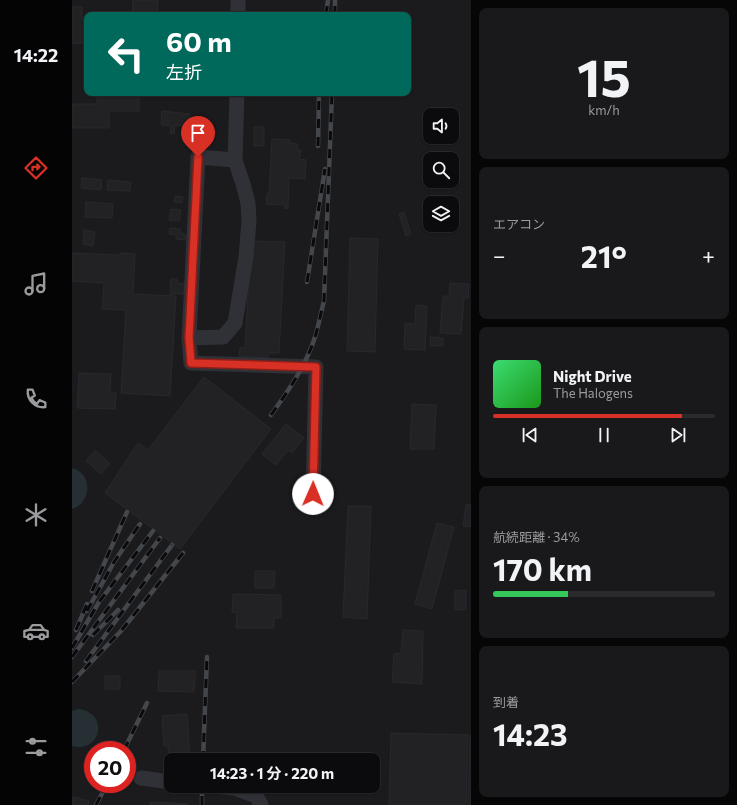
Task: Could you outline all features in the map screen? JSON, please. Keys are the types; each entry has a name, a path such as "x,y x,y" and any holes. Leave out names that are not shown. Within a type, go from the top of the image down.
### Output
{"lane":[{"path":"238,0 238,12"},
{"path":"189,338 223,337 236,323 246,257 249,221 248,203 235,160 237,96"},
{"path":"235,160 198,157 189,338 191,363 316,367 313,494"},
{"path":"141,778 164,781"},
{"path":"248,793 256,796 261,805"}],"shaded area":[{"path":"72,0 471,0 471,805 72,805"},
{"path":"72,468 79,471 84,476 87,482 87,488 83,501 79,506 72,509"},
{"path":"78,709 88,712 95,717 98,724 98,732 95,739 93,741 84,741 84,746 82,747 72,746 72,711"}],"building":[{"path":"133,0 158,0 157,12 132,12"},
{"path":"72,7 82,7 82,17 84,17 84,44 72,43"},
{"path":"97,96 139,96 139,111 109,111 109,128 72,128 72,104 97,104"},
{"path":"162,111 190,114 188,127 175,125 174,134 170,133 171,126 161,125"},
{"path":"254,127 264,127 264,146 254,146"},
{"path":"272,139 290,140 290,143 298,144 297,149 301,150 299,159 306,160 305,179 289,178 288,209 284,208 285,203 283,202 282,205 266,204 267,194 269,194"},
{"path":"82,178 102,180 101,190 81,188"},
{"path":"108,180 131,182 130,191 107,190"},
{"path":"175,196 183,197 182,203 174,202"},
{"path":"86,202 113,204 112,218 85,217"},
{"path":"171,209 181,210 179,221 169,220"},
{"path":"404,212 411,234 406,236 399,214"},
{"path":"170,228 180,229 180,232 186,235 185,240 176,239 176,235 169,234"},
{"path":"84,230 95,232 93,246 83,244"},
{"path":"350,238 378,239 375,352 347,351"},
{"path":"251,241 285,242 279,353 268,353 268,358 239,356 240,348 245,348"},
{"path":"72,253 120,255 120,253 135,254 133,294 176,296 170,396 121,393 126,310 102,309 104,283 72,281"},
{"path":"171,279 177,279 177,283 185,284 184,294 170,294"},
{"path":"450,283 469,284 468,298 464,298 461,334 440,333 443,296 449,296"},
{"path":"416,305 427,306 425,350 404,349 405,323 415,324"},
{"path":"430,337 443,338 443,346 430,346"},
{"path":"79,373 111,374 110,393 116,393 115,409 77,408"},
{"path":"204,377 271,429 180,549 105,493 138,443 148,450"},
{"path":"412,404 436,405 434,449 410,449"},
{"path":"286,424 304,438 292,453 288,450 276,465 262,454"},
{"path":"95,450 110,464 101,474 86,461"},
{"path":"466,504 471,505 471,527 463,526"},
{"path":"348,506 371,506 367,619 343,617"},
{"path":"437,523 454,527 432,609 415,604"},
{"path":"255,571 275,571 274,588 255,588"},
{"path":"466,590 466,609 455,610 455,591"},
{"path":"233,594 281,595 281,618 274,618 274,628 236,628 237,612 232,612"},
{"path":"403,630 423,631 422,684 392,682 394,654 401,653"},
{"path":"159,671 196,671 194,692 158,691"},
{"path":"105,676 120,676 120,689 105,689"},
{"path":"187,714 190,753 168,753 168,746 164,746 162,716"},
{"path":"391,733 468,735 466,805 389,805"},
{"path":"470,735 471,805 468,805"},
{"path":"73,797 89,801 88,805 72,805"},
{"path":"151,802 188,804 188,805 150,805"}],"railway":[{"path":"326,12 328,0"},
{"path":"335,0 335,12"},
{"path":"318,146 319,96"},
{"path":"271,415 291,386 308,356 316,334 324,301 332,96"},
{"path":"307,282 325,169"},
{"path":"92,591 127,512"},
{"path":"87,611 114,562 140,524"},
{"path":"72,648 99,602 153,531"},
{"path":"72,657 160,538"},
{"path":"86,661 172,545"},
{"path":"72,682 121,631 183,553"},
{"path":"76,630 87,604"},
{"path":"93,635 118,610"},
{"path":"203,753 207,657"},
{"path":"128,741 147,703"},
{"path":"96,805 102,793"},
{"path":"202,793 202,805"}],"route":[{"path":"198,157 189,338 191,363 316,367 313,494"}]}
